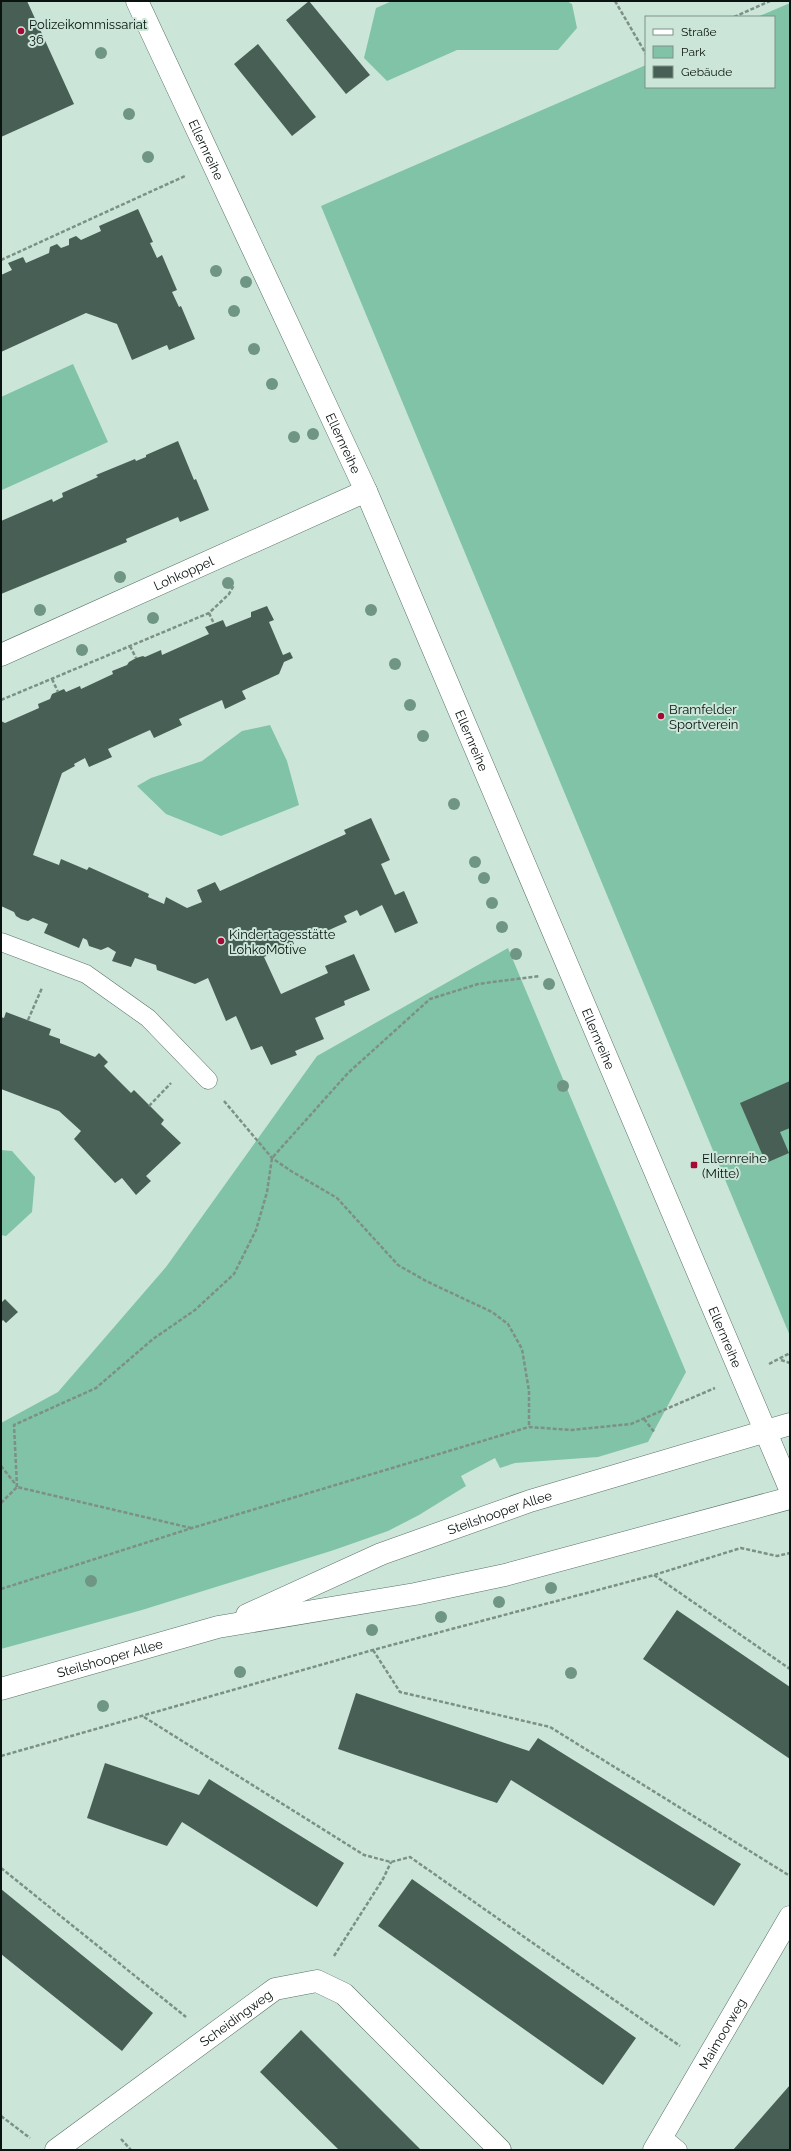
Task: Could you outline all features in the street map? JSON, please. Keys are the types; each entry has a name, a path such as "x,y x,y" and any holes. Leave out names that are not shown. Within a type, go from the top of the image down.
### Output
{"street":[{"name":"Ellernreihe","path":"137,1 366,491 790,1489"},
{"name":"Lohkoppel","path":"1,655 366,491"},
{"name":"Steilshooper Allee","path":"218,1627 396,1549 530,1501 790,1424"},
{"name":"Steilshooper Allee","path":"1,1689 218,1627 415,1594 505,1575 790,1498"},
{"name":"Maimoorweg","path":"665,2146 705,2063 790,1917"},
{"name":"Scheidingweg","path":"56,2150 102,2118 209,2036 275,1989 317,1981"},
{"path":"317,1981 344,1994 500,2150"}],"lane":[{"path":"1,942 86,974 148,1018 208,1080"}],"path":[{"path":"615,1 645,52"},
{"path":"736,16 770,1"},
{"path":"1,260 213,163"},
{"path":"1,700 209,613 229,594 236,580"},
{"path":"209,613 214,624"},
{"path":"130,646 136,658"},
{"path":"52,679 58,692"},
{"path":"28,1020 52,962"},
{"path":"1,1503 17,1487 14,1425 96,1388 153,1339 195,1310 234,1274 256,1230 267,1192 272,1158 348,1073 430,999 478,984 571,972"},
{"path":"208,1080 235,1116 272,1158 337,1198 398,1265 426,1281 492,1312 508,1324 522,1349 529,1391 529,1427"},
{"path":"790,1353 781,1360 790,1363"},
{"path":"1,1589 192,1528 529,1427 571,1430 631,1424 644,1419"},
{"path":"1,1466 17,1487 192,1528"},
{"path":"1,1756 373,1650 654,1575 741,1548 777,1556 790,1553"},
{"path":"654,1575 790,1669"},
{"path":"373,1650 400,1692 550,1728 790,1876"},
{"path":"144,1716 364,1855 391,1862 410,1857 705,2063"},
{"path":"317,1981 383,1879 391,1862"},
{"path":"1,1868 209,2036"},
{"path":"1,2116 35,2141"}],"green space":[{"path":"392,1 567,1 572,4 577,28 558,50 457,50 387,81 364,58 376,8"},
{"name":"Bramfelder Sportverein","path":"790,3 790,1336 321,206 645,65 645,88 775,88 775,16 759,16"},
{"path":"73,364 108,442 2,490 1,397"},
{"path":"270,725 287,761 299,805 221,836 166,814 137,786 151,778 202,761 242,731"},
{"path":"508,948 686,1372 648,1442 598,1457 515,1463 500,1468 495,1458 461,1476 466,1486 419,1515 388,1531 334,1550 142,1610 1,1649 1,1423 58,1392 166,1267 317,1056"},
{"path":"1,1150 12,1151 35,1177 32,1212 6,1236 1,1235"}],"building":[{"path":"1,1 27,1 74,104 1,137"},
{"path":"309,1 370,75 346,94 286,20"},
{"path":"258,44 316,117 292,136 234,64"},
{"path":"138,209 153,242 150,243 157,258 162,255 177,290 172,292 179,307 181,306 195,339 169,350 167,345 132,360 117,324 86,313 1,352 1,275 12,270 8,263 23,257 26,263 49,253 50,247 57,244 61,248 69,245 69,239 76,236 81,240 101,231 99,226"},
{"path":"178,441 194,480 196,479 209,510 180,522 178,517 126,539 127,542 1,594 1,521 52,499 53,502 63,497 62,493 98,477 96,475 135,459 136,461 146,457 146,455"},
{"path":"267,606 274,620 269,622 283,655 290,652 293,658 284,662 279,674 242,691 246,699 225,709 222,700 179,719 182,725 154,738 150,730 108,749 112,757 89,767 85,758 74,764 75,766 62,773 33,855 59,865 61,859 87,870 89,867 149,894 148,897 164,904 166,897 187,908 202,902 197,890 215,882 220,891 346,834 344,830 371,818 390,860 381,864 395,895 404,891 418,923 395,933 382,905 360,916 357,910 344,916 347,922 311,938 308,931 292,939 294,944 264,957 281,994 328,973 325,966 354,954 370,990 344,1001 345,1005 315,1018 324,1039 295,1051 297,1055 271,1065 262,1046 251,1050 236,1016 226,1021 208,978 195,984 157,970 156,965 135,958 131,967 112,961 116,952 108,947 101,950 89,946 87,940 83,938 79,948 44,933 48,924 33,918 28,921 21,919 16,916 14,912 1,906 1,721 5,723 39,708 38,704 50,699 52,694 64,689 66,692 80,686 81,689 113,674 112,671 127,665 136,658 143,656 145,657 161,650 162,655 209,634 205,627 223,620 226,627 251,617 251,612"},
{"path":"6,1012 51,1029 49,1035 60,1039 60,1043 95,1057 99,1053 108,1062 104,1066 131,1093 134,1090 164,1120 161,1124 181,1143 146,1176 151,1181 136,1195 122,1178 115,1183 74,1139 81,1131 59,1111 1,1089 1,1017 4,1018"},
{"path":"790,1081 790,1128 780,1132 789,1153 766,1163 740,1103"},
{"path":"5,1299 18,1312 6,1323 3,1320 1,1322 1,1303"},
{"path":"677,1610 790,1687 790,1759 643,1659"},
{"path":"356,1693 529,1751 538,1738 741,1864 714,1906 511,1780 497,1803 338,1749"},
{"path":"105,1763 199,1795 209,1779 344,1863 317,1907 182,1822 167,1846 87,1818"},
{"path":"412,1879 636,2038 603,2085 378,1926"},
{"path":"1,1889 153,2013 122,2051 1,1954"},
{"path":"301,2030 421,2150 339,2150 260,2072"},
{"path":"790,2085 790,2150 733,2150"}],"place":[{"name":"Polizeikommissariat 36","path":"21,31"},
{"name":"Bramfelder Sportverein","path":"661,716"},
{"name":"Kindertagesstätte LohkoMotive","path":"221,941"},
{"name":"Ellernreihe (Mitte)","path":"694,1165"}]}
